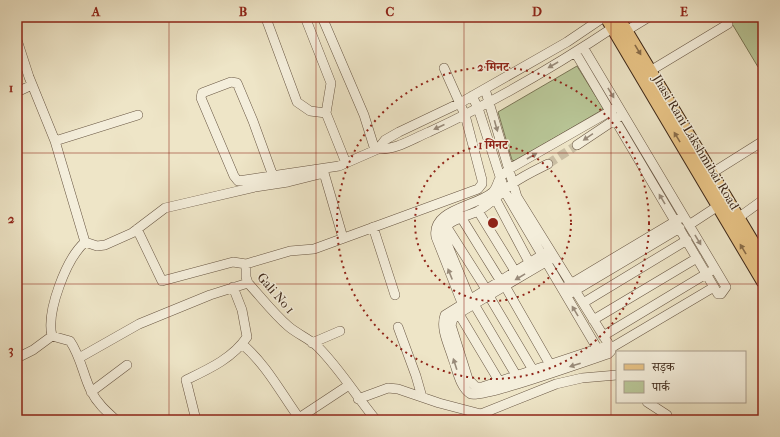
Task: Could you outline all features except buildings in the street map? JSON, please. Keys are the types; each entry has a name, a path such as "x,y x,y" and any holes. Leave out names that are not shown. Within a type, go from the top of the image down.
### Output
{"main road":[{"name":"Jhasi Rani Lakshmibai Road","path":"605,17 620,25 650,71 763,259"},
{"name":"Jhasi Rani Lakshmibai Road","path":"620,25 718,206 763,282"}],"street":[{"path":"267,17 267,21 297,102 310,111 326,113"},
{"path":"305,17 331,84 326,113 346,163"},
{"path":"322,17 364,115 376,149"},
{"path":"273,176 253,121 237,83 231,82 202,94 201,98 234,176 238,181 273,176 339,166 376,149 388,138 460,103 485,89 567,42 605,17"},
{"path":"376,149 392,148 465,115 620,25 649,17"},
{"path":"650,71 728,24 724,17"},
{"path":"17,40 32,85 55,141 85,242"},
{"path":"575,52 720,295 727,289 584,47"},
{"path":"138,229 162,281 233,262 246,264 290,251 307,251 481,187 482,180 465,115 444,68"},
{"path":"592,81 601,76"},
{"path":"17,92 32,85"},
{"path":"485,89 517,197 610,347"},
{"path":"472,96 478,108 504,192 600,353"},
{"path":"516,375 467,306 443,234 443,230 459,214 494,192 500,177 508,169 619,106"},
{"path":"577,145 624,114"},
{"path":"55,141 138,115"},
{"path":"712,173 763,141"},
{"path":"643,166 651,161"},
{"path":"501,385 434,230 440,219 478,211 496,200 512,184 548,164"},
{"path":"85,242 101,246 138,229 166,208 324,173 343,238"},
{"path":"496,200 529,262"},
{"path":"738,218 763,200"},
{"path":"689,225 718,206"},
{"path":"478,211 515,271"},
{"path":"459,214 552,368"},
{"path":"564,293 677,224 684,216"},
{"path":"446,226 533,370"},
{"path":"373,227 395,295"},
{"path":"583,303 687,240"},
{"path":"52,336 50,319 52,307 65,275 80,247 85,242"},
{"path":"552,254 487,292 454,316 452,325 468,379 476,387 501,385 600,353 714,287"},
{"path":"593,320 697,258"},
{"path":"502,283 515,271 529,262 543,259"},
{"name":"Gali No 1","path":"246,264 246,278 248,283 280,319 312,343 336,366 358,399 376,420"},
{"path":"603,336 715,269"},
{"path":"80,358 139,324 233,287 248,283"},
{"path":"196,420 186,380 214,366 239,349 247,337 242,310 233,287"},
{"path":"398,327 422,397"},
{"path":"312,343 340,331"},
{"path":"17,358 33,350 52,336"},
{"path":"52,336 70,341 80,358 92,392 100,406 116,420"},
{"path":"242,344 255,355 264,367 297,419 349,385"},
{"path":"92,392 127,365"},
{"path":"501,385 516,375 533,370 552,368"},
{"path":"481,414 556,384 582,378 616,375"},
{"path":"358,399 388,388 398,389 481,414 493,420"},
{"path":"649,403 667,415"}],"green space":[{"path":"728,17 763,17 763,64 758,67"},
{"path":"577,66 603,108 602,110 515,161 512,160 498,112"}],"tunnel":[{"path":"548,164 577,145"}]}
